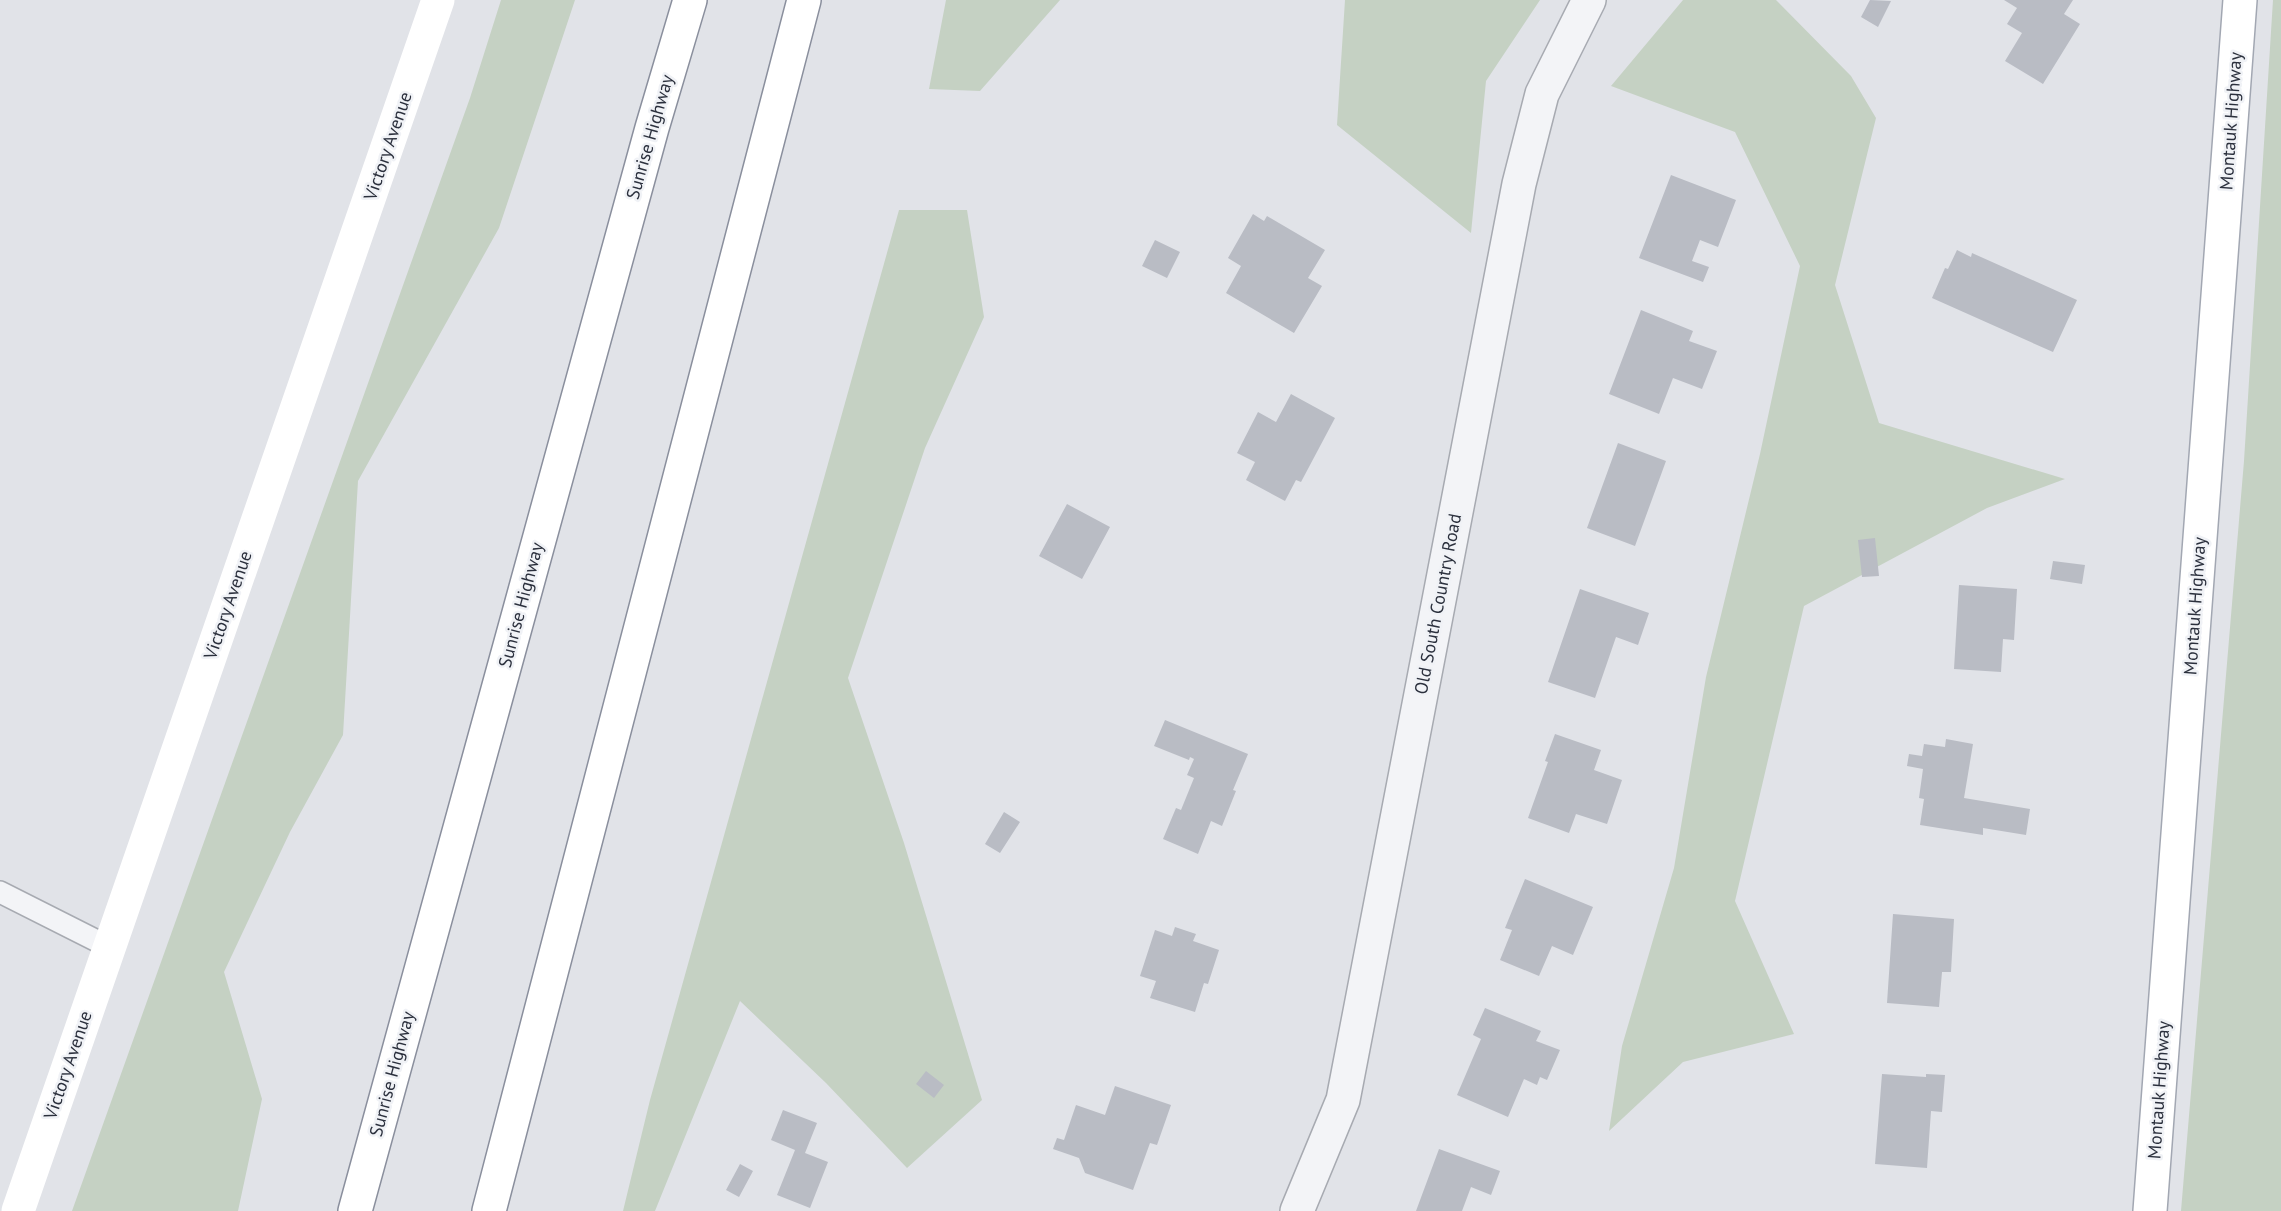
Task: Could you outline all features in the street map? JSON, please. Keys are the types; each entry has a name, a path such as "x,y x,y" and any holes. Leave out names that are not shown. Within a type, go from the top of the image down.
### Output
{"main road":[{"name":"Victory Avenue","path":"18,1211 438,0"},
{"name":"Sunrise Highway","path":"355,1211 652,128 690,0"},
{"path":"489,1211 804,0"},
{"name":"Montauk Highway","path":"2150,1211 2240,0"}],"street":[{"name":"Old South Country Road","path":"1297,1211 1343,1100 1520,184 1542,94 1589,0"}],"lane":[{"path":"0,892 109,947"}],"green space":[{"path":"501,0 575,0 499,228 358,481 343,735 290,832 224,972 262,1099 238,1211 72,1211 470,98"},
{"path":"946,0 1060,0 980,91 929,89"},
{"path":"1345,0 1540,0 1486,81 1471,233 1337,125"},
{"path":"1683,0 1776,0 1851,76 1876,118 1835,285 1879,423 2065,479 1987,508 1804,606 1735,901 1794,1034 1683,1062 1609,1131 1622,1046 1674,868 1706,677 1760,454 1800,266 1735,132 1611,86"},
{"path":"2273,0 2281,0 2281,1211 2181,1211 2244,461"},
{"path":"899,210 967,210 984,317 925,448 848,678 904,843 982,1100 907,1168 826,1083 740,1001 655,1211 623,1211 650,1100"}],"building":[{"path":"1870,0 1891,1 1878,27 1861,17"},
{"path":"2004,0 2073,0 2064,14 2080,24 2043,84 2005,61 2022,33 2007,24 2017,8"},
{"path":"1671,175 1736,200 1718,247 1700,240 1692,261 1709,267 1703,282 1639,258"},
{"path":"1253,214 1264,221 1267,216 1325,250 1308,278 1322,286 1294,333 1226,293 1241,266 1228,258"},
{"path":"1155,240 1180,252 1167,278 1142,266"},
{"path":"1957,250 1971,257 1972,253 2077,300 2053,352 1932,298 1945,268 1948,269"},
{"path":"1641,310 1693,331 1689,341 1717,351 1702,389 1673,378 1659,414 1609,394"},
{"path":"1291,394 1335,418 1301,482 1296,480 1285,501 1246,480 1255,462 1237,453 1258,412 1276,422"},
{"path":"1618,443 1666,461 1635,546 1587,528"},
{"path":"1067,504 1110,527 1082,579 1039,556"},
{"path":"1875,538 1879,576 1862,577 1858,540"},
{"path":"2053,561 2085,565 2082,584 2050,579"},
{"path":"1959,585 2017,589 2014,640 2003,639 2001,672 1954,669"},
{"path":"1580,589 1649,613 1638,645 1616,637 1595,698 1548,682"},
{"path":"1165,720 1248,754 1233,790 1236,791 1222,826 1211,821 1198,854 1163,839 1176,808 1181,810 1194,778 1187,775 1194,759 1190,757 1189,760 1154,746"},
{"path":"1555,734 1601,750 1594,770 1622,780 1607,824 1576,814 1569,833 1528,818 1548,762 1545,761"},
{"path":"1946,739 1973,744 1964,798 2030,809 2026,835 1983,828 1983,835 1920,825 1924,799 1919,798 1923,769 1907,766 1909,754 1922,756 1924,744 1945,747"},
{"path":"1004,812 1020,822 1000,853 985,844"},
{"path":"1525,879 1593,907 1573,955 1552,946 1539,976 1500,960 1512,930 1505,928"},
{"path":"1893,914 1954,919 1951,972 1942,972 1939,1007 1887,1003"},
{"path":"1175,927 1196,934 1193,941 1219,950 1208,984 1204,983 1195,1012 1150,998 1156,981 1140,976 1155,930 1172,936"},
{"path":"1485,1008 1541,1031 1536,1041 1560,1050 1547,1080 1540,1077 1537,1085 1524,1079 1508,1117 1457,1095 1481,1039 1473,1035"},
{"path":"926,1071 944,1085 934,1098 916,1084"},
{"path":"1882,1074 1926,1077 1926,1074 1945,1075 1942,1112 1931,1111 1927,1168 1875,1164"},
{"path":"1115,1086 1171,1105 1157,1145 1150,1143 1133,1190 1085,1173 1079,1158 1053,1149 1057,1138 1064,1140 1076,1105 1105,1115"},
{"path":"783,1110 817,1123 805,1153 828,1162 810,1208 777,1195 795,1150 771,1140"},
{"path":"1439,1149 1500,1171 1491,1195 1471,1187 1462,1211 1416,1211"},
{"path":"740,1164 753,1171 739,1197 726,1190"}]}
